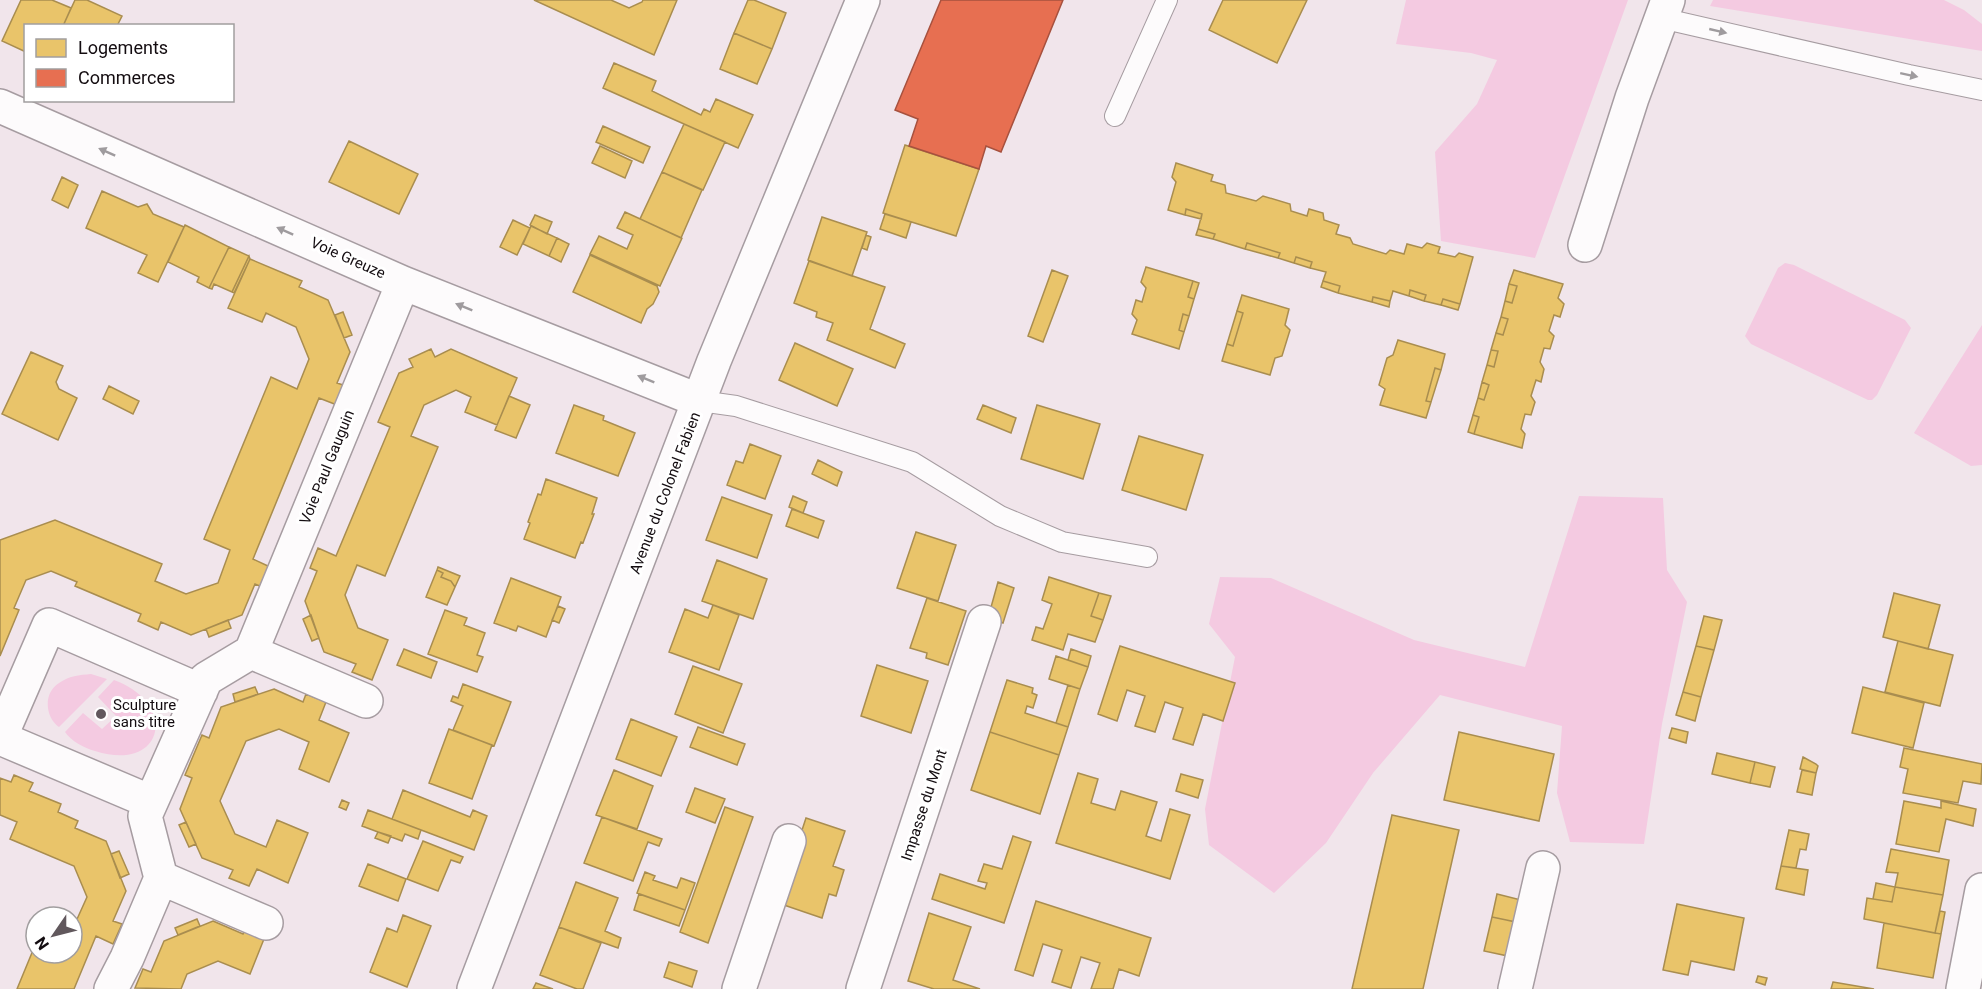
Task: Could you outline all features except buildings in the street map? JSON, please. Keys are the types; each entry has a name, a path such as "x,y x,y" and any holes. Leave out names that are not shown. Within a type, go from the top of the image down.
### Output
{"street":[{"name":"Avenue du Colonel Fabien","path":"474,989 714,361 863,0"},
{"path":"1585,245 1632,98 1665,9"},
{"name":"Voie Greuze","path":"0,106 403,283 700,401"},
{"name":"Voie Paul Gauguin","path":"251,652 403,283"},
{"name":"Impasse du Mont","path":"863,989 984,622"},
{"path":"151,802 0,738 49,625 201,691"},
{"path":"111,989 127,958 161,878 145,816 206,679 251,652 366,701"},
{"path":"739,989 789,841"},
{"path":"1515,989 1543,868"},
{"path":"161,878 266,923"},
{"path":"1963,989 1982,890"}],"lane":[{"path":"1115,116 1167,0"},
{"path":"1665,9 1909,75 1982,90"},
{"path":"700,401 736,406 912,462 1000,516 1062,542 1147,557"}],"shaded area":[{"path":"1406,0 1628,0 1535,258 1441,241 1435,152 1477,104 1497,60 1471,53 1396,44"},
{"path":"1713,0 1944,0 1964,10 1982,24 1982,51 1710,6"},
{"path":"1785,263 1794,265 1905,320 1911,328 1877,395 1872,400 1751,344 1745,336 1778,268"},
{"path":"1982,325 1982,465 1971,466 1914,433"},
{"path":"1579,496 1663,498 1667,570 1687,602 1662,724 1644,844 1570,842 1557,793 1562,726 1440,695 1373,773 1326,843 1274,893 1209,845 1205,809 1235,657 1209,624 1220,577 1271,578 1414,640 1525,667"},
{"path":"91,674 107,679 59,727 54,723 49,711 50,693 54,687 67,679"},
{"path":"114,680 135,691 148,704 155,719 155,733 148,745 136,753 118,755 95,751 78,744 65,732 83,713 102,729 116,716 98,697"}],"place":[{"name":"Sculpture sans titre","path":"101,714"}]}
